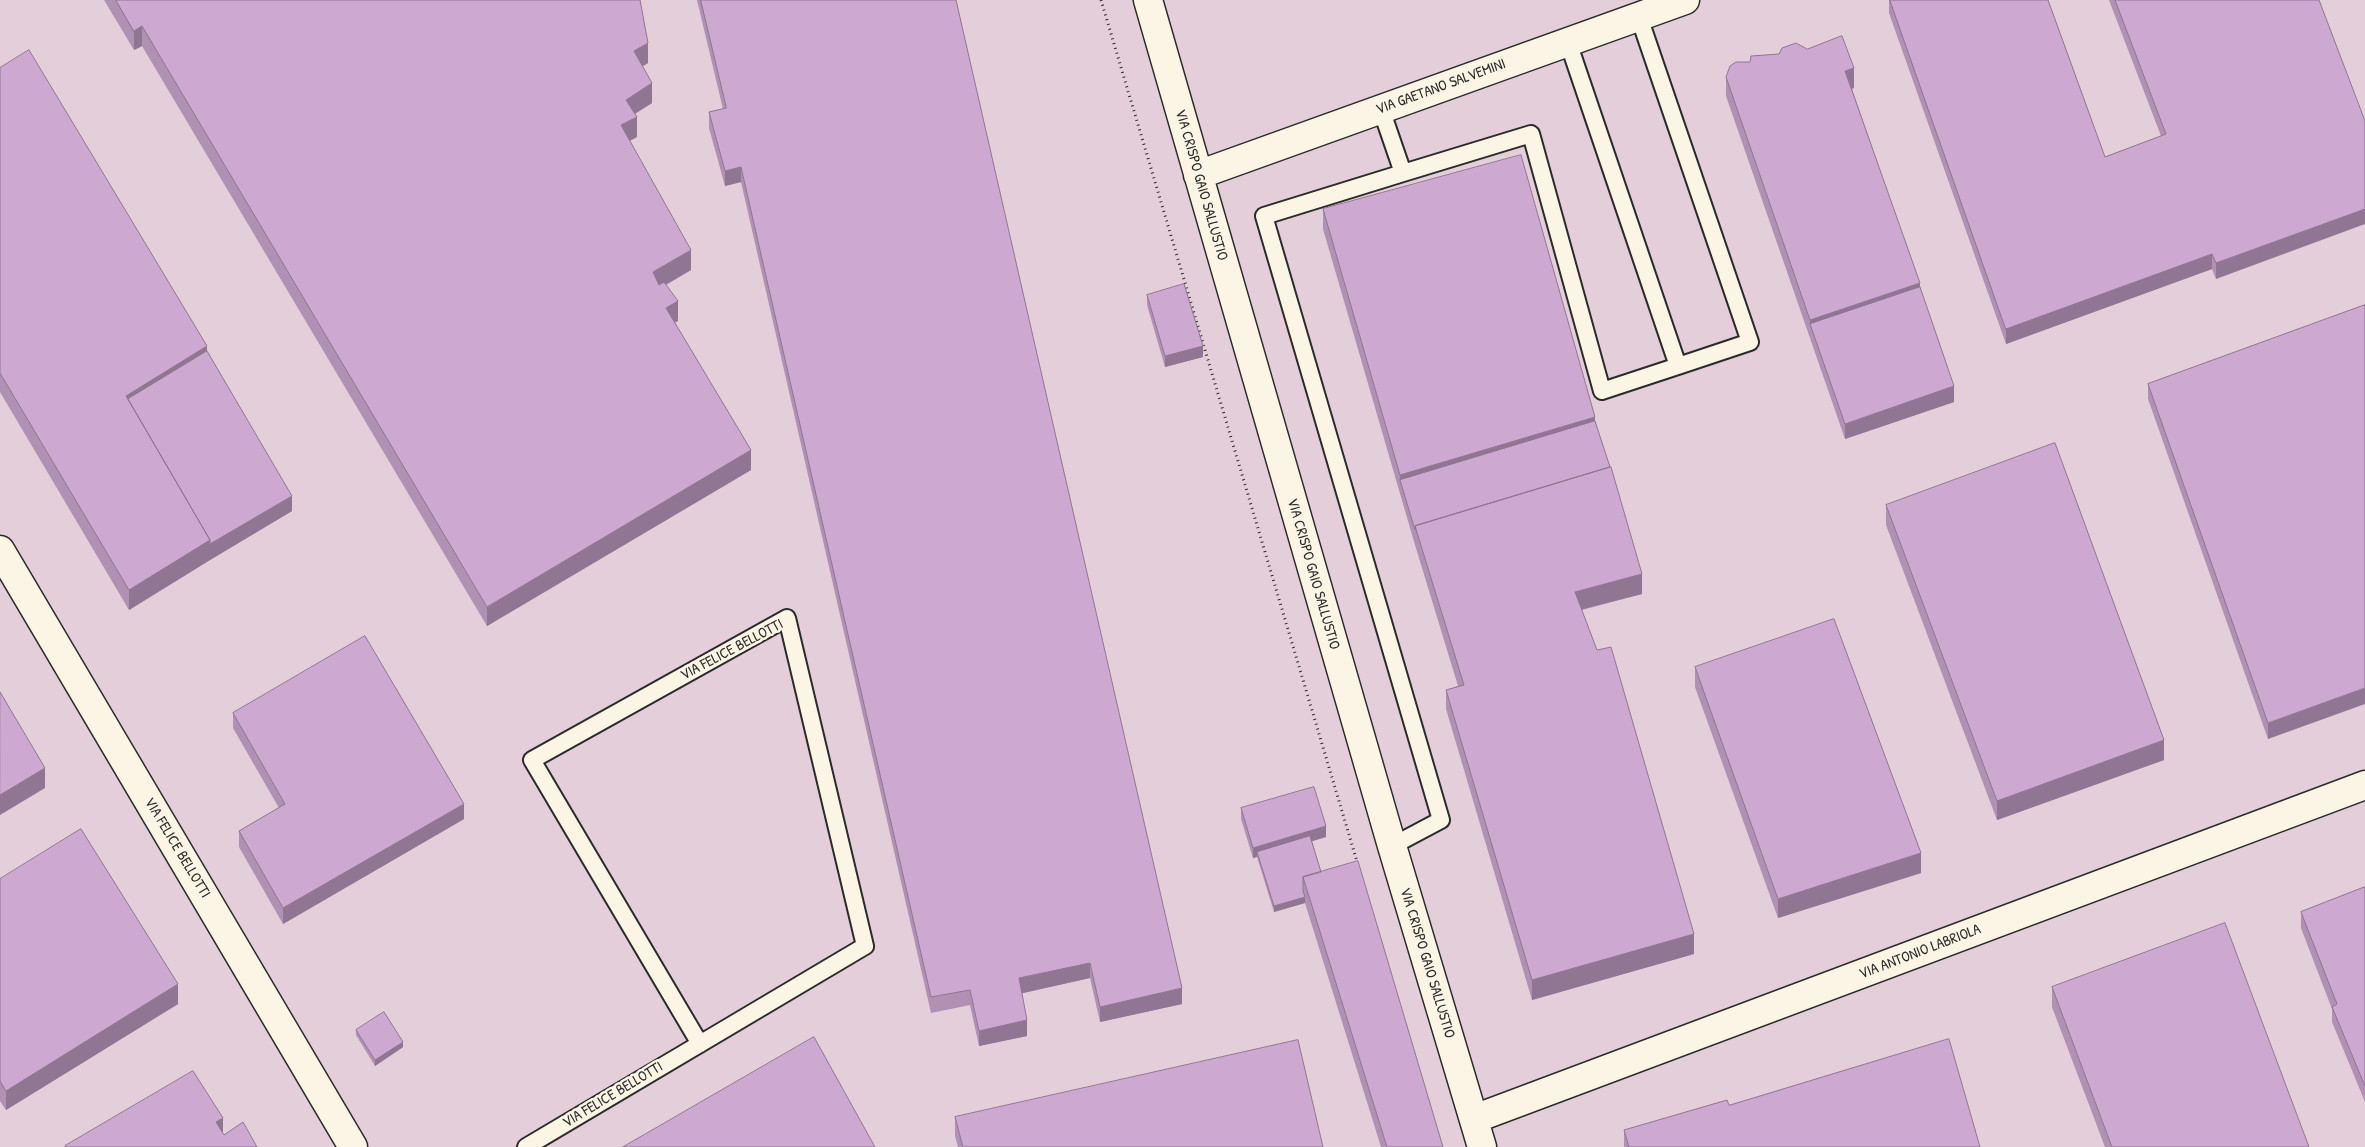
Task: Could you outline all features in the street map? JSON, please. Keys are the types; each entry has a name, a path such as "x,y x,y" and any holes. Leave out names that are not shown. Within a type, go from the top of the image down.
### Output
{"street":[{"name":"VIA CRISPO GAIO SALLUSTIO","path":"1148,0 1392,846 1482,1147"},
{"name":"VIA GAETANO SALVEMINI","path":"1198,175 1685,0"},
{"name":"VIA FELICE BELLOTTI","path":"0,550 353,1147"},
{"name":"VIA ANTONIO LABRIOLA","path":"1474,1119 2365,785"}],"lane":[{"path":"1392,846 1441,820 1264,216 1531,134 1602,392 1750,342 1639,16"},
{"path":"1568,42 1678,366"},
{"path":"1381,109 1403,173"},
{"name":"VIA FELICE BELLOTTI","path":"526,1147 700,1044 865,946 787,618 532,760 700,1044"}],"path":[{"path":"1101,0 1358,866"}],"shaded area":[{"path":"0,0 2365,0 2365,1147 0,1147"}],"building":[{"path":"116,0 640,0 648,43 634,51 652,83 626,100 637,117 621,125 691,250 653,272 659,285 664,282 678,301 666,308 751,450 487,607 142,26 134,31"},
{"path":"701,0 956,0 1182,988 1100,1007 1090,963 1019,978 1027,1020 979,1031 970,990 931,997 741,167 725,171 709,112 726,108"},
{"path":"1890,0 2048,0 2105,157 2166,134 2115,0 2319,0 2365,121 2365,209 2216,263 2212,254 2006,329"},
{"path":"1842,36 1854,68 1845,71 1920,283 1810,320 1726,77 1730,66 1736,62 1750,62 1751,56 1779,54 1782,48 1796,43 1807,49"},
{"path":"29,50 207,346 126,396 210,540 129,590 0,373 0,68"},
{"path":"1521,155 1595,417 1400,475 1323,209"},
{"path":"1184,284 1203,346 1165,356 1147,295"},
{"path":"1920,287 1954,386 1845,424 1810,324"},
{"path":"2365,305 2365,688 2268,723 2148,384"},
{"path":"207,351 292,496 210,544 210,540 128,399"},
{"path":"1595,421 1610,467 1415,526 1415,530 1400,480"},
{"path":"2055,443 2164,740 1997,801 1886,505"},
{"path":"1611,467 1642,574 1575,592 1597,650 1611,647 1694,934 1532,980 1446,690 1464,685 1415,526"},
{"path":"1834,619 1921,853 1778,899 1695,667"},
{"path":"365,636 464,804 283,908 239,831 285,804 233,713"},
{"path":"0,692 45,768 0,795"},
{"path":"1314,787 1326,826 1253,848 1241,808"},
{"path":"81,829 178,984 6,1091 0,1081 0,879"},
{"path":"1310,836 1321,872 1303,877 1305,897 1274,906 1257,852"},
{"path":"1358,861 1443,1147 1387,1147 1303,877"},
{"path":"2365,887 2365,1086 2332,1007 2337,1004 2301,912"},
{"path":"2225,923 2309,1147 2112,1147 2052,987"},
{"path":"384,1012 403,1042 375,1060 356,1030"},
{"path":"814,1037 875,1147 623,1147"},
{"path":"1949,1039 1980,1147 1629,1147 1624,1130 1727,1100 1729,1105"},
{"path":"1298,1040 1323,1147 963,1147 955,1117"},
{"path":"193,1071 223,1118 216,1122 224,1135 243,1122 257,1147 65,1146"}]}
